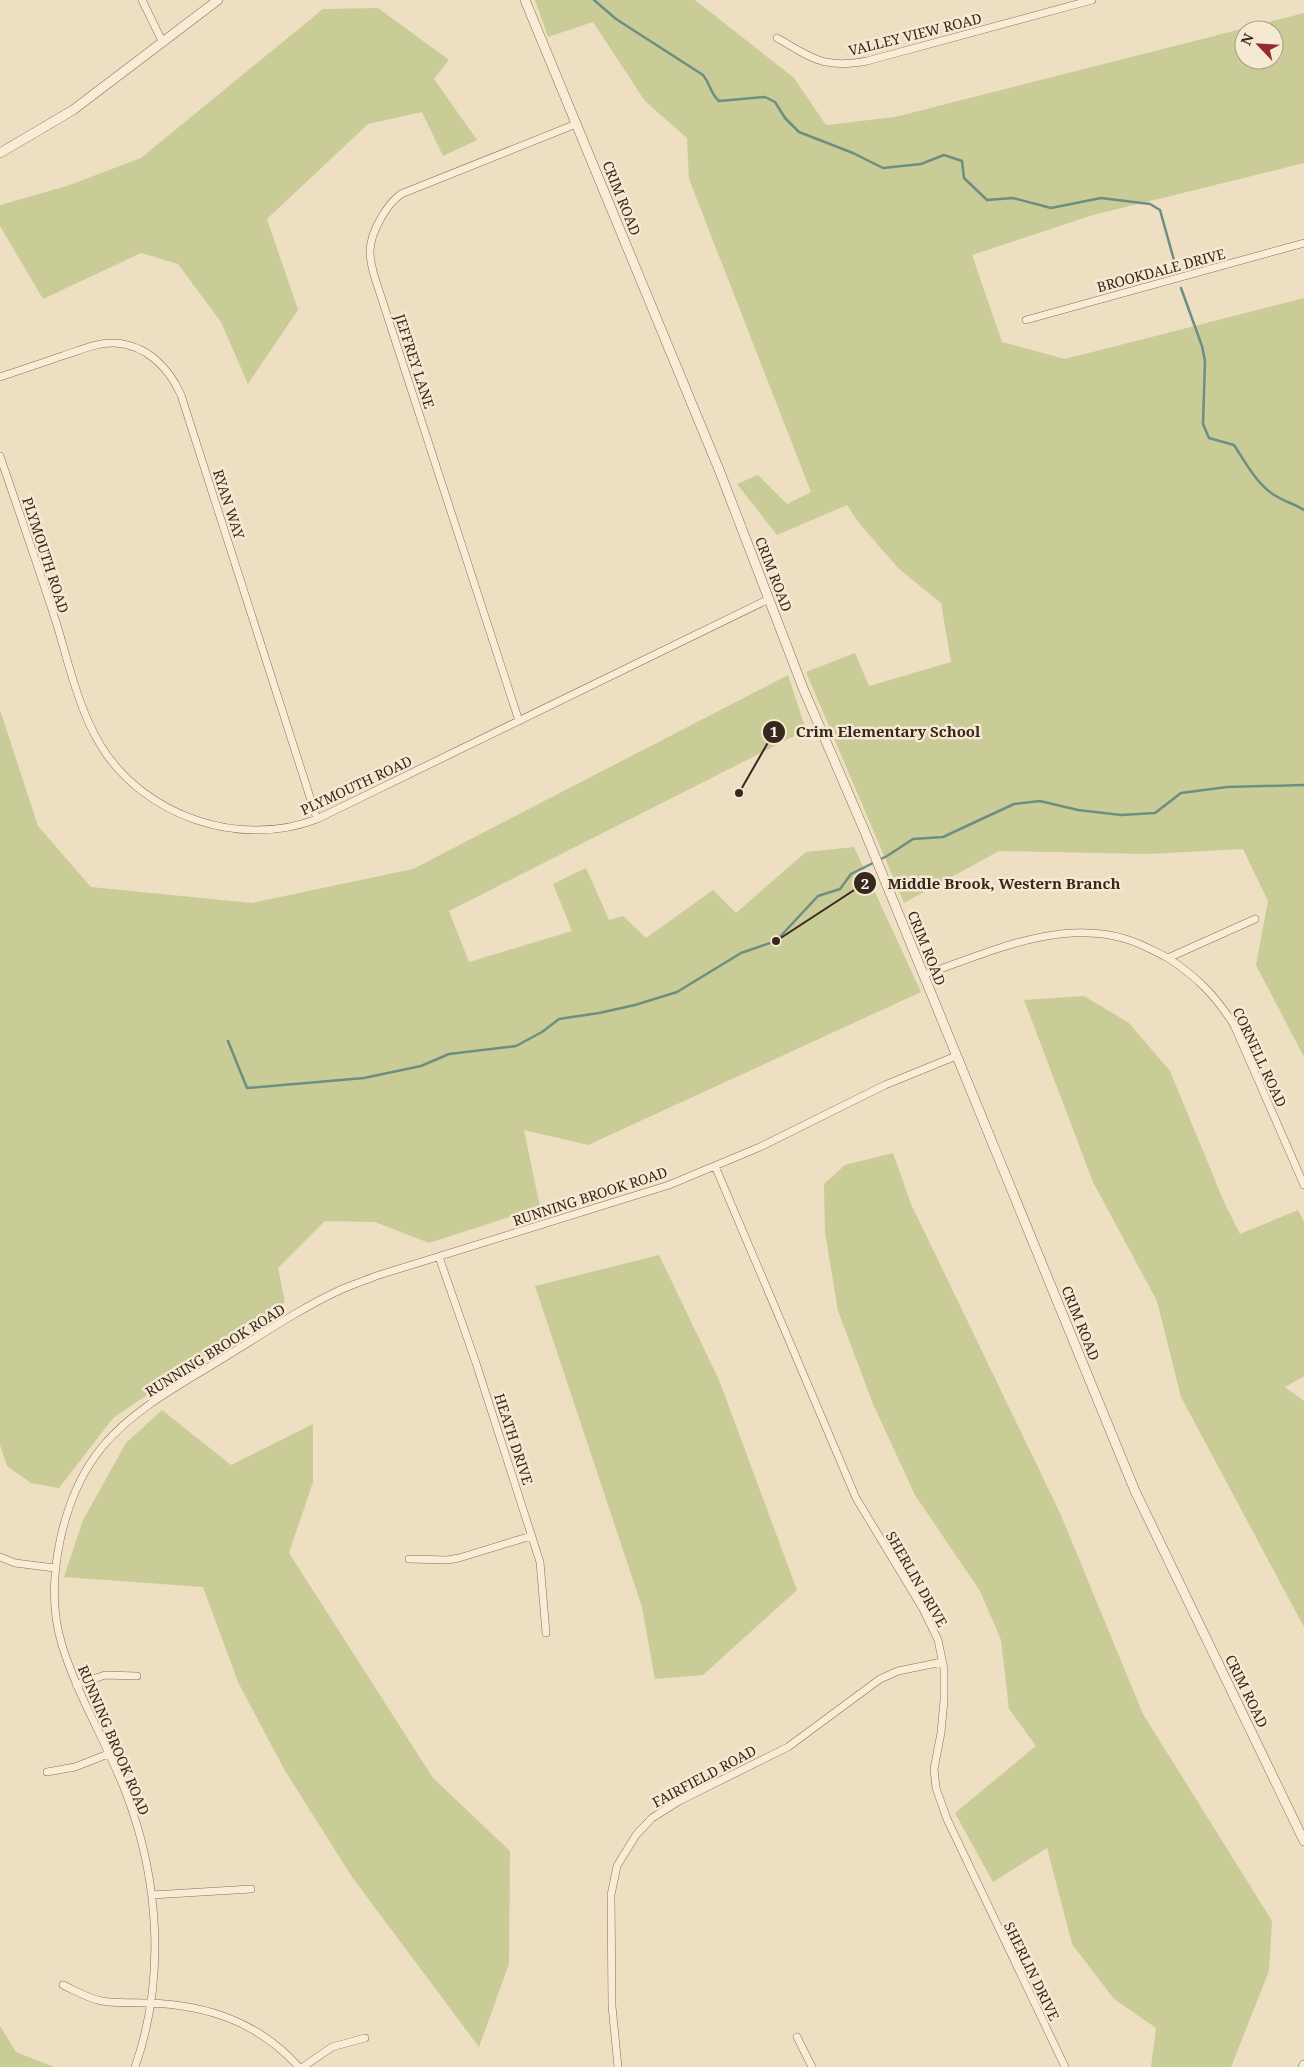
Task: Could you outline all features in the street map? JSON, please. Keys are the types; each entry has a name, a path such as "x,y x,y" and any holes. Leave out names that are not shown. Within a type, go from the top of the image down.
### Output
{"street":[{"path":"142,0 163,43"},
{"path":"0,153 73,110 218,0"},
{"name":"CRIM ROAD","path":"525,0 716,461 803,688 1136,1491 1304,1841"},
{"name":"VALLEY VIEW ROAD","path":"777,38 822,62 847,65 1092,0"},
{"name":"JEFFREY LANE","path":"519,721 374,275 370,250 372,240 386,208 401,194 576,124"},
{"name":"BROOKDALE DRIVE","path":"1026,320 1304,243"},
{"name":"RYAN WAY","path":"0,377 89,347 114,343 137,349 149,355 168,371 181,395 317,819"},
{"name":"PLYMOUTH ROAD","path":"0,456 94,734 110,758 130,781 157,802 188,817 223,828 280,829 302,825 317,819 769,599"},
{"path":"1168,958 1255,919"},
{"name":"CORNELL ROAD","path":"923,975 1022,942 1060,934 1089,932 1124,938 1168,958 1195,977 1219,1001 1234,1025 1304,1185"},
{"name":"RUNNING BROOK ROAD","path":"135,2067 150,2003 154,1942 152,1895 138,1829 125,1791 76,1685 61,1643 54,1595 58,1546 76,1493 102,1447 116,1431 172,1390 326,1298 376,1276 669,1185 760,1147 885,1085 956,1056"},
{"name":"SHERLIN DRIVE","path":"715,1166 856,1498 923,1609 938,1640 942,1662 944,1700 941,1733 935,1759 936,1788 946,1819 1065,2067"},
{"name":"HEATH DRIVE","path":"439,1257 476,1363 532,1536 542,1576 546,1633"},
{"path":"409,1559 447,1560 459,1558 532,1536"},
{"path":"0,1557 15,1563 55,1568"},
{"name":"FAIRFIELD ROAD","path":"618,2067 612,2006 610,1895 617,1866 636,1834 652,1818 679,1801 788,1747 880,1679 898,1671 942,1662"},
{"path":"76,1685 105,1675 137,1676"},
{"path":"47,1772 75,1766 108,1754"},
{"path":"152,1895 252,1889"},
{"path":"63,1985 101,2001 150,2003 222,2014 242,2022 261,2033 277,2045 299,2067"},
{"path":"796,2037 812,2067"},
{"path":"303,2067 332,2047 365,2038"}],"green space":[{"path":"535,0 695,0 794,78 826,125 895,117 1234,31 1234,70 1284,70 1284,20 1276,20 1304,13 1304,163 1093,215 972,255 1002,342 1065,359 1304,298 1304,1057 1256,965 1268,901 1243,849 1148,854 999,851 904,903 806,672 855,653 869,686 951,662 941,603 899,569 859,523 847,505 777,535 737,484 758,475 787,504 811,492 689,179 687,138 645,101 593,22 548,37"},
{"path":"378,8 449,60 434,79 477,140 443,156 422,112 368,124 267,219 298,310 248,384 221,322 178,264 141,253 43,299 0,226 0,205 67,186 141,158 323,9"},
{"path":"788,675 806,730 449,911 469,962 572,931 553,884 586,868 609,920 623,916 646,938 713,890 736,913 806,852 854,847 921,992 588,1145 524,1130 540,1207 429,1243 375,1222 325,1221 278,1268 285,1302 113,1418 59,1488 31,1483 7,1466 0,1445 0,710 38,826 91,887 252,903 413,869"},
{"path":"1084,996 1129,1023 1170,1071 1224,1202 1240,1234 1298,1210 1304,1222 1304,1376 1285,1387 1304,1401 1304,1627 1181,1397 1157,1301 1093,1182 1024,1000"},
{"path":"893,1153 911,1204 1060,1513 1143,1714 1272,1921 1269,1971 1231,2067 1151,2067 1156,2028 1114,1999 1072,1944 1047,1848 993,1882 955,1813 1036,1746 1009,1709 1001,1640 980,1591 915,1495 873,1404 838,1311 825,1232 824,1184 845,1165"},
{"path":"659,1255 719,1380 797,1590 703,1675 655,1679 642,1607 535,1286"},
{"path":"162,1410 231,1465 313,1424 313,1482 289,1553 433,1778 510,1851 509,1964 479,2047 352,1877 284,1769 238,1682 203,1587 64,1577 83,1520 126,1443"},
{"path":"0,2026 16,2052 54,2067 0,2067"}],"waterway":[{"path":"594,0 616,19 703,75 719,101 765,97 775,102 785,118 799,132 853,153 883,168 921,164 944,155 962,161 964,178 987,200 1013,198 1051,208 1101,198 1150,204 1160,210 1177,271"},
{"path":"1181,288 1202,346 1205,361 1203,424 1209,438 1234,445 1252,473 1269,492 1304,510"},
{"path":"228,1041 247,1088 364,1078 421,1066 449,1054 516,1046 542,1032 559,1019 635,1005 677,992 741,953 776,941 818,896 840,889 851,874 887,856 913,839 943,837 1014,804 1040,801 1078,810 1121,815 1155,813 1181,793 1227,787 1304,785"}],"place":[{"name":"Crim Elementary School","path":"739,793"},
{"name":"Middle Brook, Western Branch","path":"776,941"}]}
